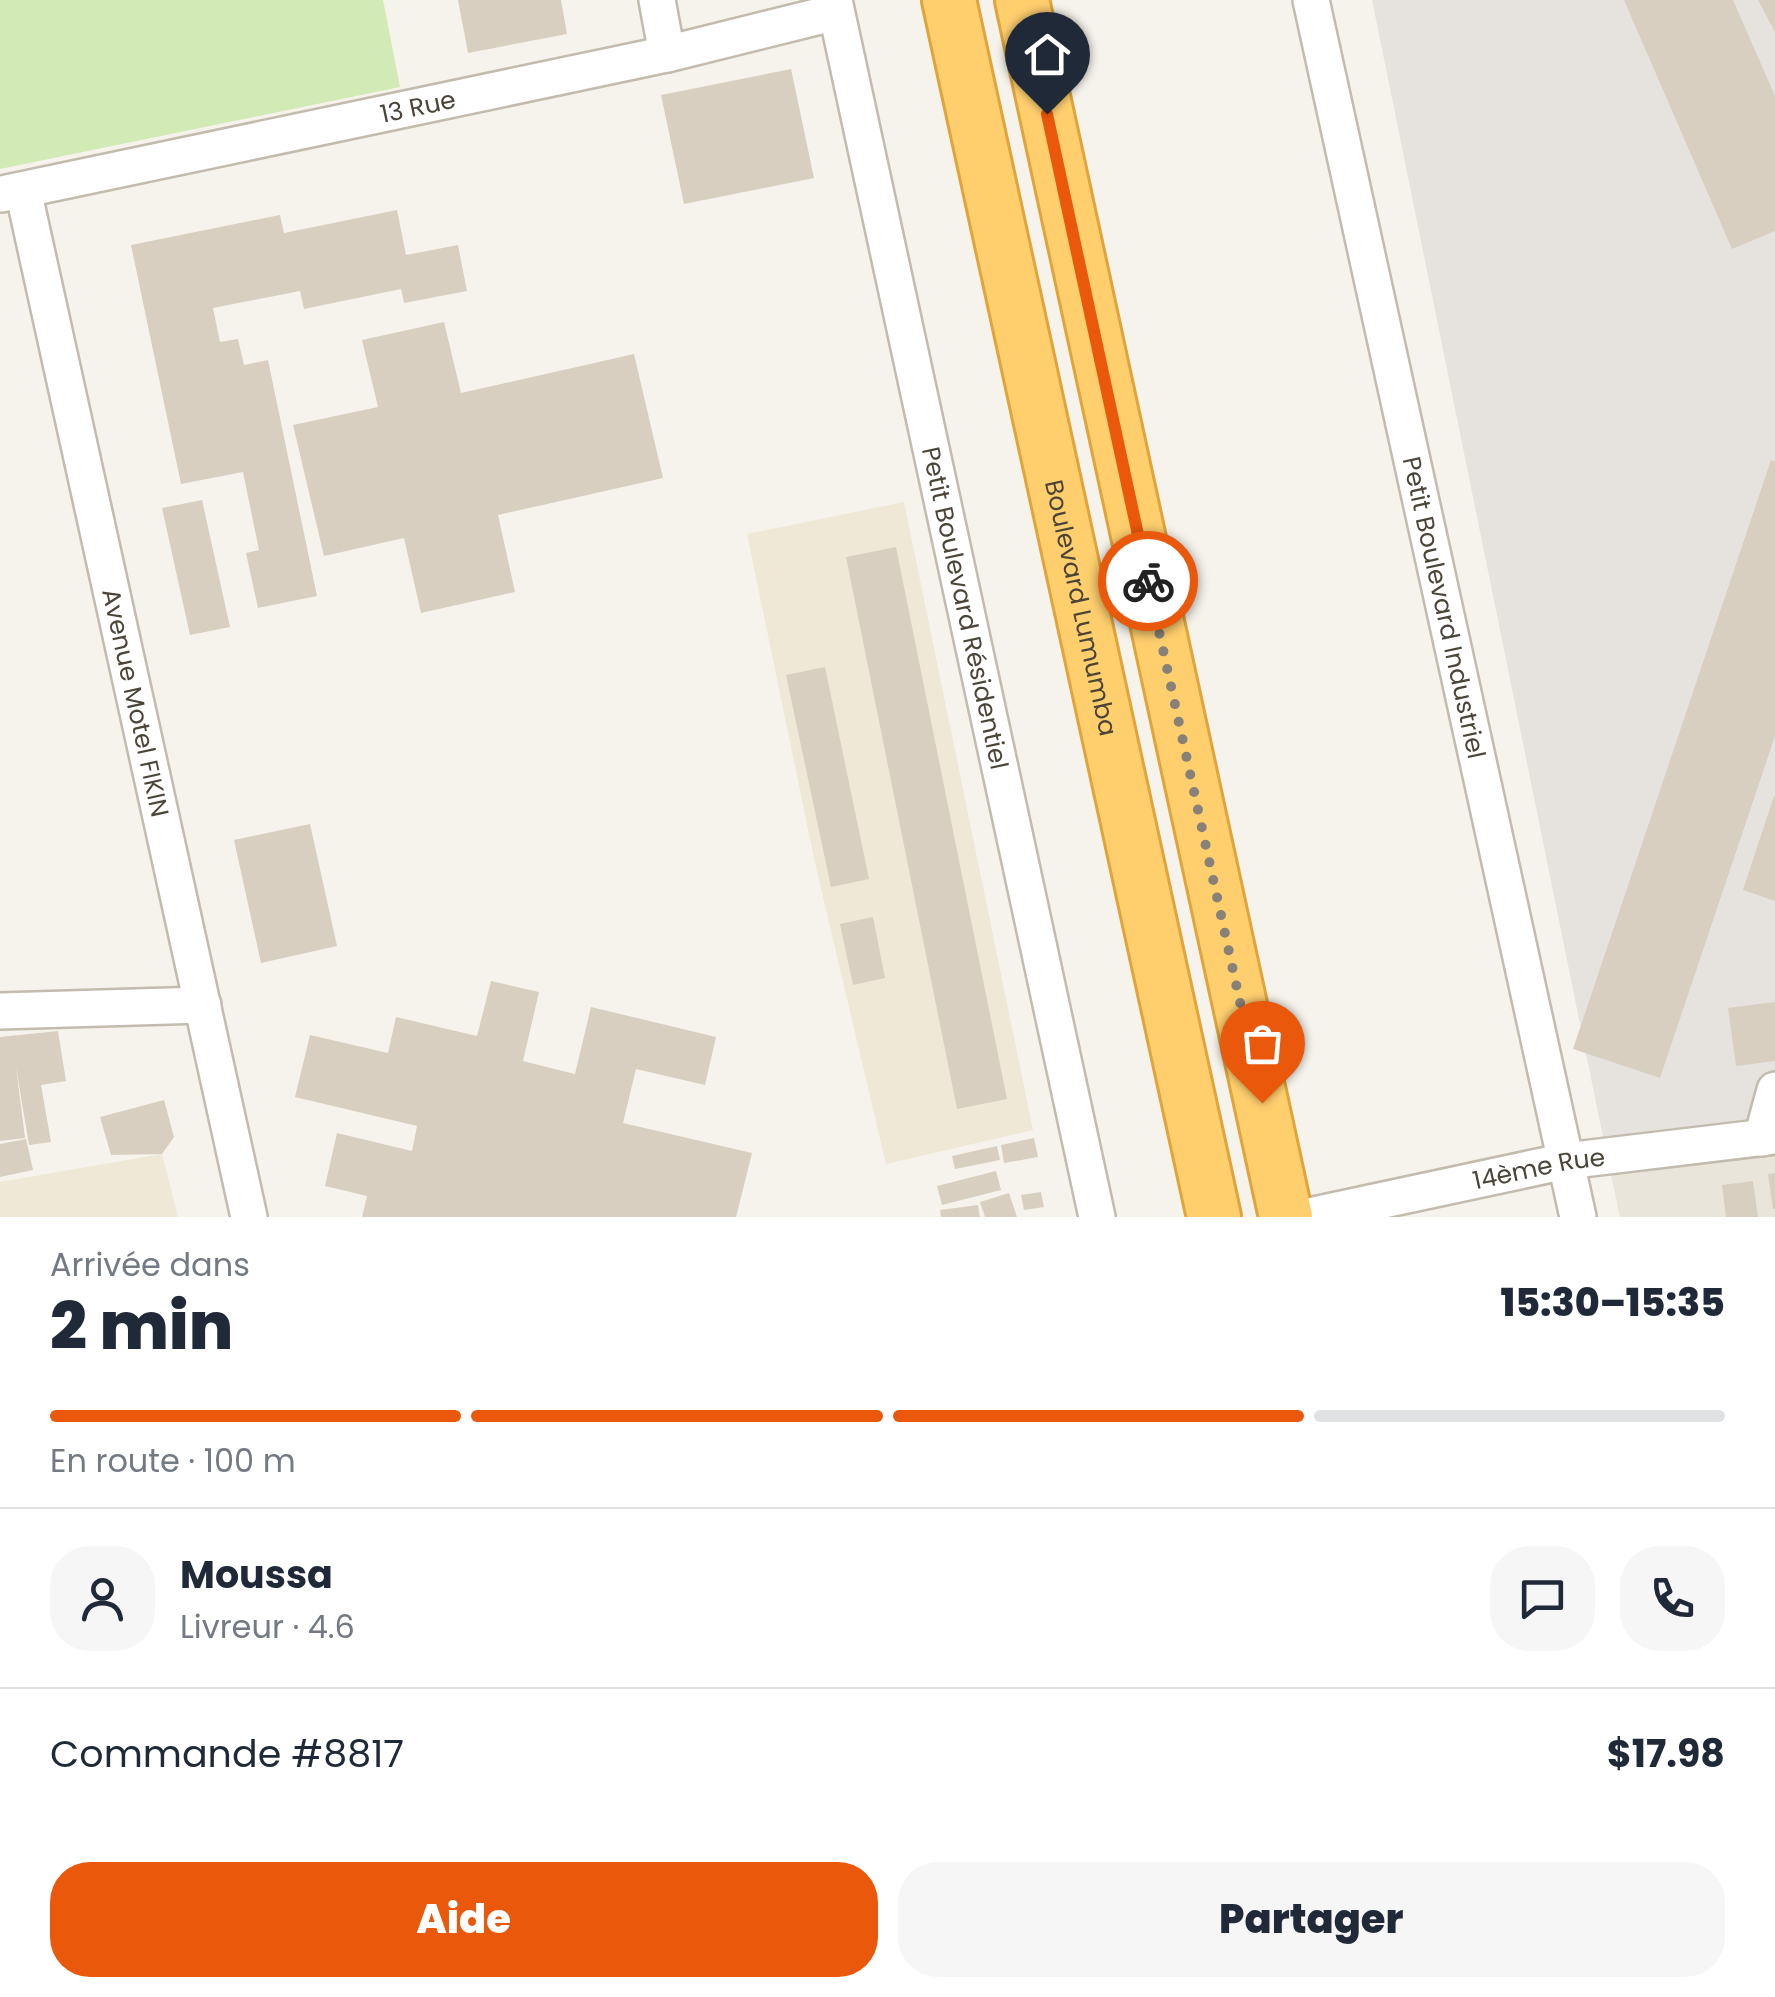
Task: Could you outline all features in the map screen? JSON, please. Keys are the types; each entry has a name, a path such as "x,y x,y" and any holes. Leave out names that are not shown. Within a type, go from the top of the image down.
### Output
{"highway":[{"name":"Boulevard Lumumba","path":"950,0 1214,1217"},
{"path":"1022,0 1286,1217"}],"street":[{"path":"657,0 667,54"},
{"name":"Petit Boulevard Industriel","path":"1311,0 1578,1217"},
{"name":"13 Rue","path":"11,192 667,54 835,6"},
{"name":"Petit Boulevard Résidentiel","path":"835,6 1097,1217"},
{"name":"Avenue Motel FIKIN","path":"11,192 203,1005 249,1217"},
{"path":"0,1011 203,1005"},
{"path":"1768,1137 1775,1090"},
{"name":"14ème Rue","path":"1304,1217 1566,1160 1768,1137"}],"shaded area":[{"path":"1372,0 1775,0 1775,1126 1604,1142"},
{"path":"904,502 1033,1130 886,1164 815,863 747,534"},
{"path":"1775,1151 1775,1217 1620,1217 1609,1166"},
{"path":"162,1154 178,1217 0,1217 0,1182"}],"green space":[{"path":"0,0 383,0 400,87 0,169"}],"building":[{"path":"458,0 561,0 567,34 468,53"},
{"path":"1624,0 1733,0 1775,96 1775,231 1732,249"},
{"path":"1758,0 1775,0 1775,32"},
{"path":"791,69 814,178 684,204 661,95"},
{"path":"397,210 406,255 458,245 467,291 404,303 401,289 304,309 300,291 213,308 220,342 238,339 244,365 268,360 317,596 258,608 246,553 259,550 243,472 181,484 131,245 280,215 284,233"},
{"path":"444,322 461,393 634,354 663,478 498,515 515,592 421,613 404,538 324,556 293,425 378,407 362,340"},
{"path":"1771,460 1775,461 1775,736 1660,1078 1573,1049"},
{"path":"202,500 230,627 190,635 162,508"},
{"path":"896,547 1007,1099 957,1109 846,557"},
{"path":"825,667 869,879 831,887 786,675"},
{"path":"1775,796 1775,901 1743,890"},
{"path":"310,824 337,946 261,963 234,840"},
{"path":"873,917 885,978 853,985 840,924"},
{"path":"491,981 539,992 523,1061 575,1074 591,1007 716,1037 705,1085 636,1069 623,1123 752,1153 736,1217 362,1217 367,1196 325,1186 337,1133 412,1151 417,1126 295,1097 310,1035 388,1053 396,1017 477,1036"},
{"path":"1775,1002 1775,1061 1736,1066 1728,1008"},
{"path":"58,1031 66,1081 41,1085 51,1142 29,1145 16,1067 25,1138 0,1141 0,1037"},
{"path":"164,1100 174,1137 162,1154 111,1155 100,1117"},
{"path":"1034,1138 1038,1157 1004,1163 1001,1145"},
{"path":"26,1139 33,1170 0,1177 0,1144"},
{"path":"997,1146 1000,1160 955,1169 952,1156"},
{"path":"996,1171 1001,1190 942,1205 937,1186"},
{"path":"1775,1173 1775,1209 1773,1209 1768,1174"},
{"path":"1753,1181 1758,1217 1726,1217 1722,1185"},
{"path":"1041,1192 1044,1207 1024,1210 1021,1195"},
{"path":"1009,1193 1017,1217 985,1217 980,1202"},
{"path":"978,1205 980,1217 941,1217 940,1210"}],"way so far":[{"path":"1148,581 1262,1103"}],"route":[{"path":"1047,114 1148,581"}]}
